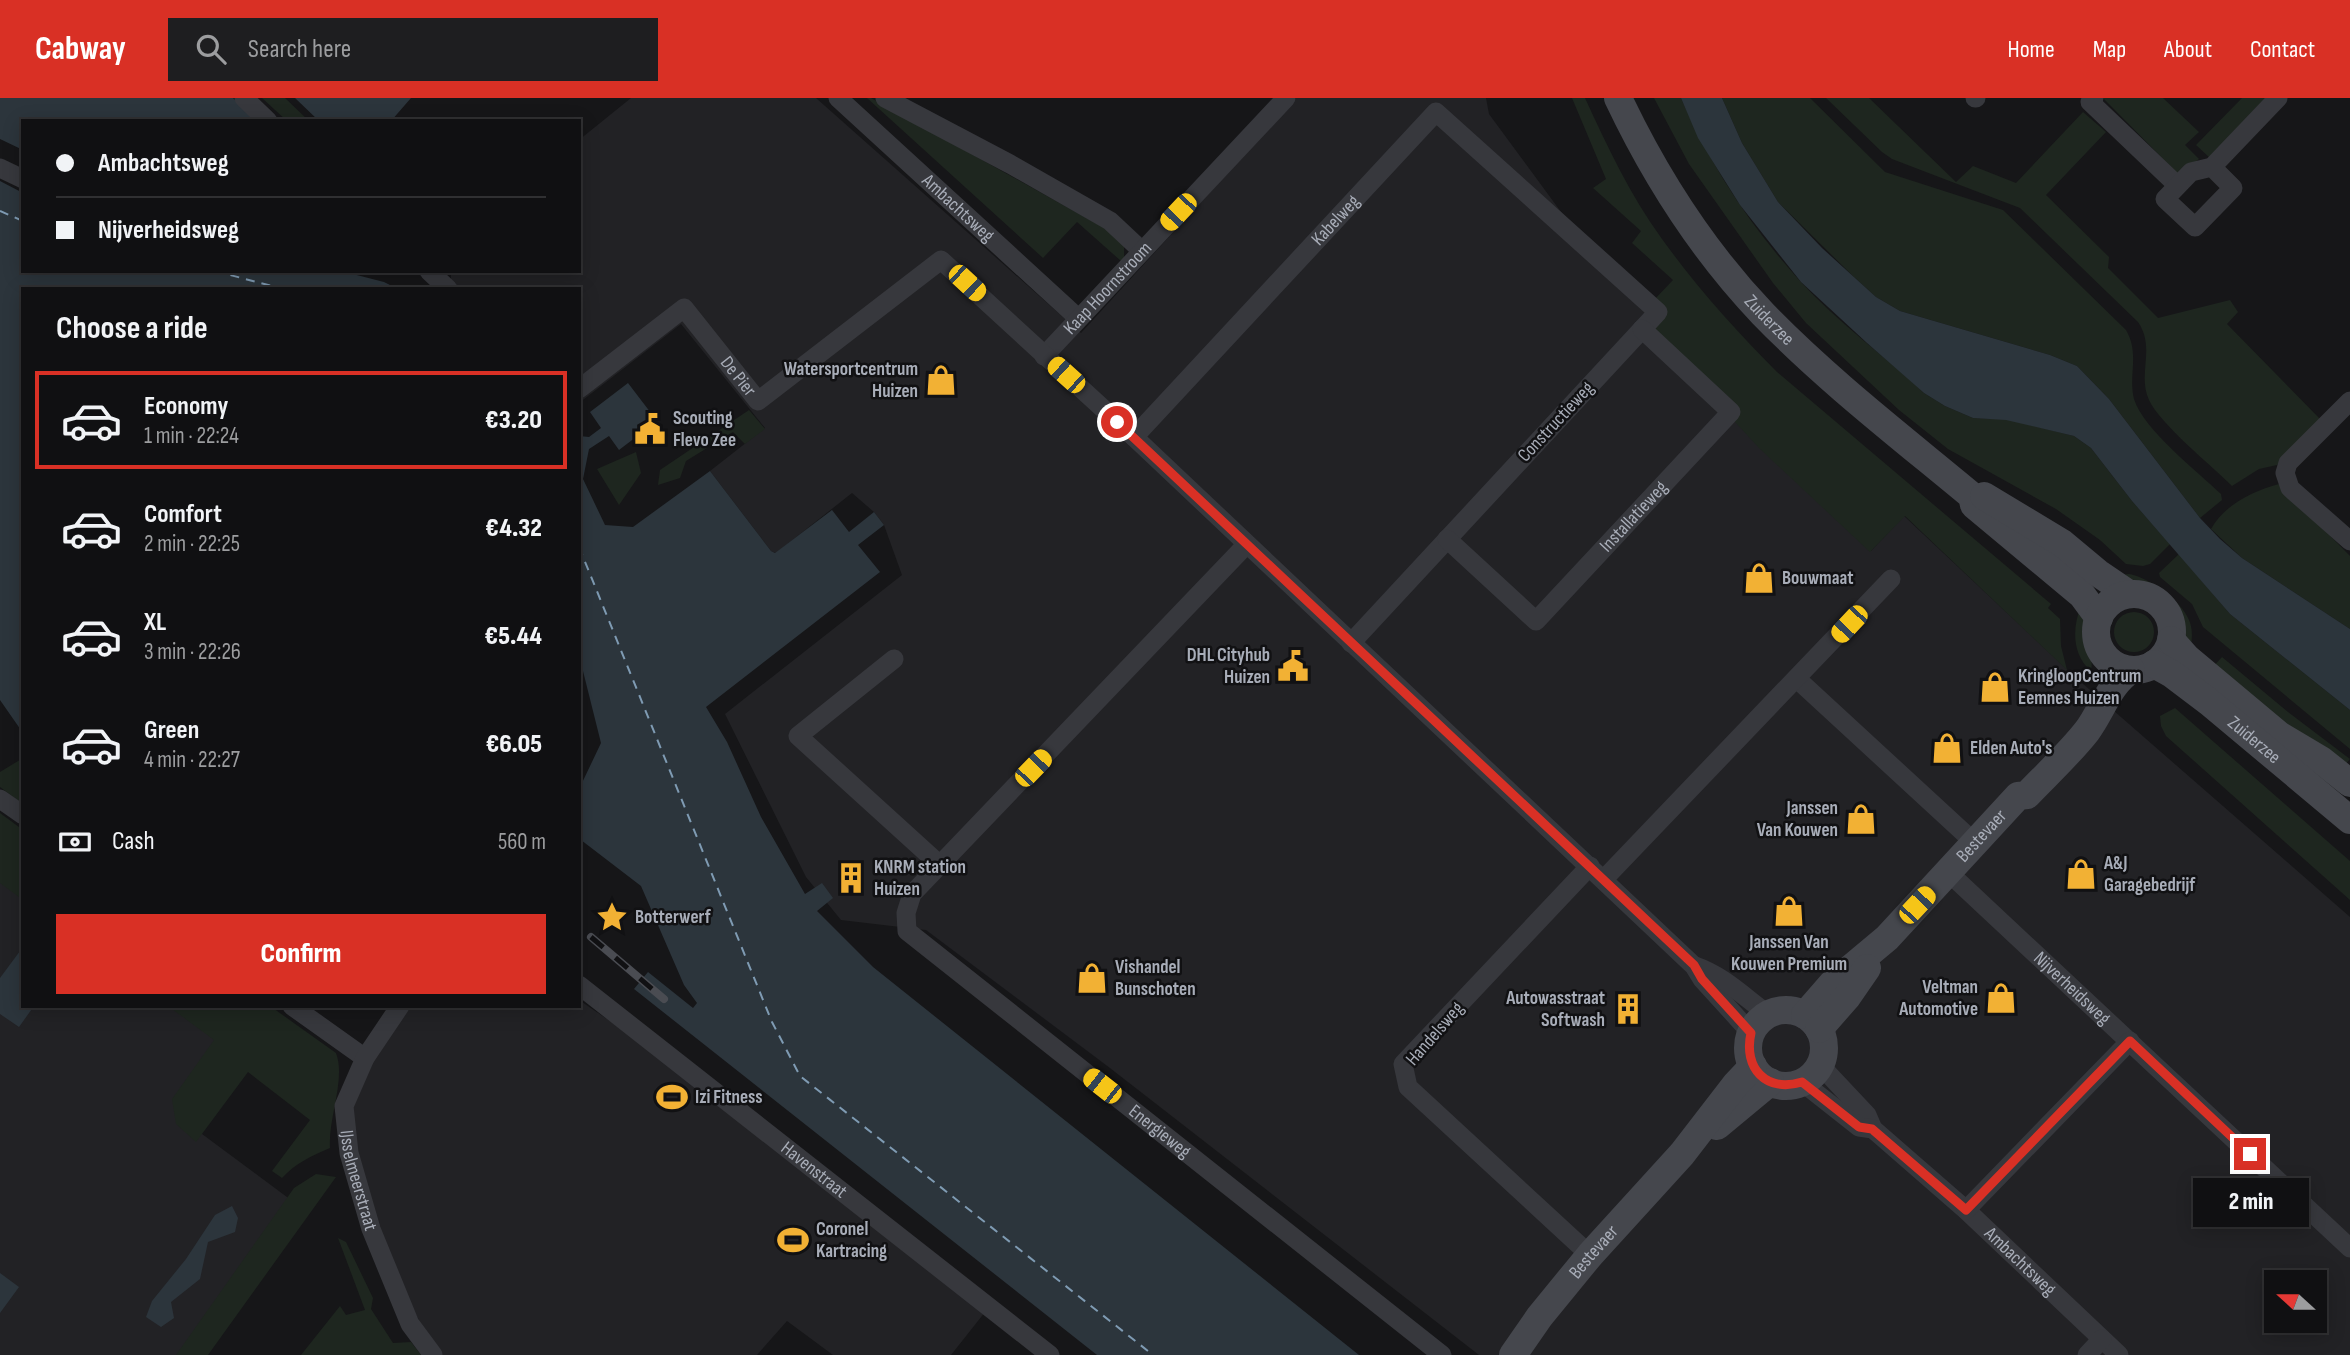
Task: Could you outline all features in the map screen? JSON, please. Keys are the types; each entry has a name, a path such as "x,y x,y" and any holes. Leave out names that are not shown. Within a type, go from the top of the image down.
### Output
{"street":[{"path":"244,98 266,119"},
{"name":"Ambachtsweg","path":"838,98 1078,318"},
{"path":"885,98 1110,221 1142,251"},
{"name":"Kaap Hoornstroom","path":"1044,356 1286,98"},
{"name":"Zuiderzee","path":"1618,98 1637,137 1683,213 1745,294 1813,362 1972,496 1974,505 2082,595 2099,618"},
{"path":"2212,167 2233,188 2195,227 2165,199 2191,172 2212,167 2278,98"},
{"path":"2090,99 2177,185"},
{"name":"Kabelweg","path":"1134,437 1436,111 1545,211"},
{"path":"0,168 21,178"},
{"name":"Constructieweg","path":"1351,643 1658,312 1545,211"},
{"name":"De Pier","path":"581,387 684,308 758,401 942,260 1044,356"},
{"path":"431,273 446,287"},
{"name":"Installatieweg","path":"1447,540 1536,621 1731,412 1642,329"},
{"path":"1044,356 1134,437 1694,965 1727,981 1760,1024"},
{"path":"2350,401 2288,463 2285,473 2290,488 2350,541"},
{"name":"Zuiderzee","path":"1972,496 1982,495 2034,525 2129,594"},
{"name":"Energieweg","path":"1247,544 912,894 908,901 907,931 1442,1355"},
{"path":"1597,873 1797,679 1891,579"},
{"path":"2129,594 2144,595 2162,606 2170,619 2171,640 2163,656 2143,667 2116,665 2104,655 2096,637 2099,618 2110,603 2129,594"},
{"name":"Zuiderzee","path":"2171,640 2186,658 2279,735 2320,760 2350,783"},
{"name":"Bestevaer","path":"2018,796 2018,787 2071,721 2094,682 2104,655"},
{"path":"894,659 798,736 940,865"},
{"name":"Zuiderzee","path":"2143,667 2172,674 2350,820"},
{"name":"Bestevaer","path":"1812,1022 1832,984 1886,938 2018,796 2027,794 2066,755 2088,729 2122,676 2143,667"},
{"path":"1797,679 1975,843"},
{"path":"0,799 21,815"},
{"name":"Nijverheidsweg","path":"1948,872 2350,1248"},
{"name":"Handelsweg","path":"1590,1255 1408,1087 1403,1064 1597,873"},
{"name":"Havenstraat","path":"581,987 1050,1355"},
{"path":"295,1008 365,1058"},
{"name":"IJsselmeerstraat","path":"399,1008 365,1058 344,1106 349,1153 371,1229 410,1324 433,1355"},
{"path":"1785,1010 1812,1022 1823,1041 1824,1053 1811,1073 1785,1086 1762,1074 1749,1056 1760,1024 1785,1010"},
{"path":"1966,1210 2130,1041"},
{"name":"Ambachtsweg","path":"1811,1073 1859,1127 1872,1129 1966,1210 2119,1355"},
{"name":"Bestevaer","path":"1513,1355 1540,1316 1590,1255 1682,1154 1736,1084 1762,1074"},
{"path":"2087,1355 2102,1339"}],"shaded area":[{"path":"0,98 233,98 255,119 21,119 21,149 0,139"},
{"path":"262,98 285,98 307,119 285,119"},
{"path":"295,98 411,98 393,119 317,119"},
{"path":"631,98 816,98 1081,333 1296,98 1486,98 1489,114 1564,216 1871,551 1904,516 2074,676 2350,917 2350,1355 1479,1355 1110,1068 926,930 841,920 806,877 725,714 902,575 884,525 874,512 852,493 776,553 771,551 710,471 765,428 681,324 581,401 581,287 451,287 451,273 581,273 581,138"},
{"path":"867,98 1106,229 1124,245 1124,258 1121,261 1077,222 1043,258"},
{"path":"1572,98 1585,98 1620,170 1650,222 1688,274 1746,340 1777,372 2051,604 2048,608 2060,619 2061,646 2067,670 1905,516 1870,552 1759,448 1646,325 1654,300 1673,280 1632,243 1641,231 1593,188 1606,179"},
{"path":"1654,98 1681,98 1718,171 1748,217 1782,260 1829,310 1924,393 1973,418 2006,419 2074,436 2091,448 2170,544 2150,564 2126,564 2100,540 2056,509 1948,449 1899,410 1806,323 1773,283 1689,164"},
{"path":"1681,98 1722,98 1742,143 1778,202 1822,248 1876,297 1900,311 2050,355 2077,366 2109,399 2200,518 2220,539 2242,558 2350,629 2350,710 2230,614 2132,501 2091,448 2074,436 2006,420 1973,418 1945,406 1924,393 1867,343 1801,282 1740,205 1698,138"},
{"path":"1722,98 1810,98 1885,172 2003,210 2126,330 2132,348 2134,399 2139,411 2159,436 2221,494 2222,500 2200,518 2109,399 2077,366 2050,355 1900,311 1876,297 1778,202 1742,143"},
{"path":"1826,98 1869,98 1956,182 1973,166 2016,183 2083,112 2106,132 2046,195 2109,257 2108,268 2158,318 2230,300 2238,312 2227,324 2320,419 2277,465 2259,469 2232,486 2164,421 2149,400 2145,380 2146,342 2138,322 2020,208 1892,159"},
{"path":"2103,98 2163,98 2199,132 2185,145 2199,159 2179,175"},
{"path":"2242,98 2271,98 2211,159 2196,145"},
{"path":"0,181 21,192 21,273 349,273 394,287 21,287 21,730 0,700"},
{"path":"628,383 657,421 619,450 609,436 589,449 583,479 605,525 633,527 710,471 775,553 832,510 849,532 874,512 884,525 858,545 880,572 706,707 727,742 761,817 805,894 822,883 833,898 817,911 873,967 1359,1355 1097,1355 634,989 648,972 693,1008 697,1003 684,985 641,886 581,840 581,785 601,743 581,663 581,436 589,437 601,428 590,412"},
{"path":"749,410 765,429 745,444 733,432 686,461 680,478 658,485 660,470"},
{"path":"636,452 641,473 619,505 597,469"},
{"path":"2279,484 2350,556 2350,629 2242,558 2211,529 2223,513 2240,500"},
{"path":"2179,554 2230,614 2350,710 2350,749 2203,627 2192,604 2160,577 2159,573"},
{"path":"2129,574 2154,585 2179,605 2190,623 2191,647 2182,636 2167,601 2157,592 2129,582 2119,575"},
{"path":"2081,606 2086,620 2091,671 2077,649 2075,632"},
{"path":"2134,612 2142,613 2148,618 2153,624 2153,640 2148,646 2142,651 2134,652 2126,651 2120,646 2115,640 2114,632 2115,624 2120,618 2126,613"},
{"path":"2222,657 2350,759 2341,769 2210,670"},
{"path":"2175,708 2350,861 2350,900 2166,736 2160,716"},
{"path":"21,759 21,803 0,787 0,772"},
{"path":"0,813 21,829 21,899 0,883"},
{"path":"0,864 21,879 21,1008 200,1008 258,1051 198,1131 299,1206 190,1355 0,1355"},
{"path":"21,950 21,1008 33,1008 19,1027 0,1014 0,978"},
{"path":"581,1001 735,1106 989,1307 951,1355 833,1355 787,1321 757,1355 437,1355 371,1229 344,1106 402,1008 581,1008"},
{"path":"171,1008 273,1008 336,1053 339,1075 330,1148 304,1160 282,1178 272,1171 310,1120 248,1072 196,1142 176,1124 172,1099 214,1040"},
{"path":"316,1174 336,1177 208,1355 176,1355 294,1188"},
{"path":"232,1206 238,1218 235,1232 208,1242 200,1279 171,1302 174,1318 161,1327 146,1317 152,1301 186,1259 215,1215"},
{"path":"338,1238 346,1242 373,1298 371,1309 393,1343 411,1342 421,1355 301,1355 340,1306 346,1315 365,1310"},
{"path":"0,1273 19,1287 0,1313"}],"ferry route":[{"path":"0,211 21,220"},
{"path":"223,273 275,287"},
{"path":"581,552 772,1022 800,1076 1153,1355"}],"railway":[{"path":"591,937 664,999"}],"place":[{"name":"Watersportcentrum Huizen","path":"941,380"},
{"name":"Scouting Flevo Zee","path":"650,429"},
{"name":"Bouwmaat","path":"1759,578"},
{"name":"DHL Cityhub Huizen","path":"1293,666"},
{"name":"KringloopCentrum Eemnes Huizen","path":"1995,687"},
{"name":"Elden Auto's","path":"1947,748"},
{"name":"Janssen Van Kouwen","path":"1861,819"},
{"name":"A&J Garagebedrijf","path":"2081,874"},
{"name":"KNRM station Huizen","path":"851,878"},
{"name":"Janssen Van Kouwen Premium","path":"1789,911"},
{"name":"Botterwerf","path":"612,917"},
{"name":"Vishandel Bunschoten","path":"1092,978"},
{"name":"Veltman Automotive","path":"2001,998"},
{"name":"Autowasstraat Softwash","path":"1628,1009"},
{"name":"Izi Fitness","path":"672,1097"},
{"name":"Coronel Kartracing","path":"793,1240"}],"route":[{"path":"1117,422 1694,965 1702,979 1751,1033 1749,1056 1760,1076 1785,1086 1802,1082 1859,1127 1872,1129 1966,1210 2130,1041 2250,1154"}]}
